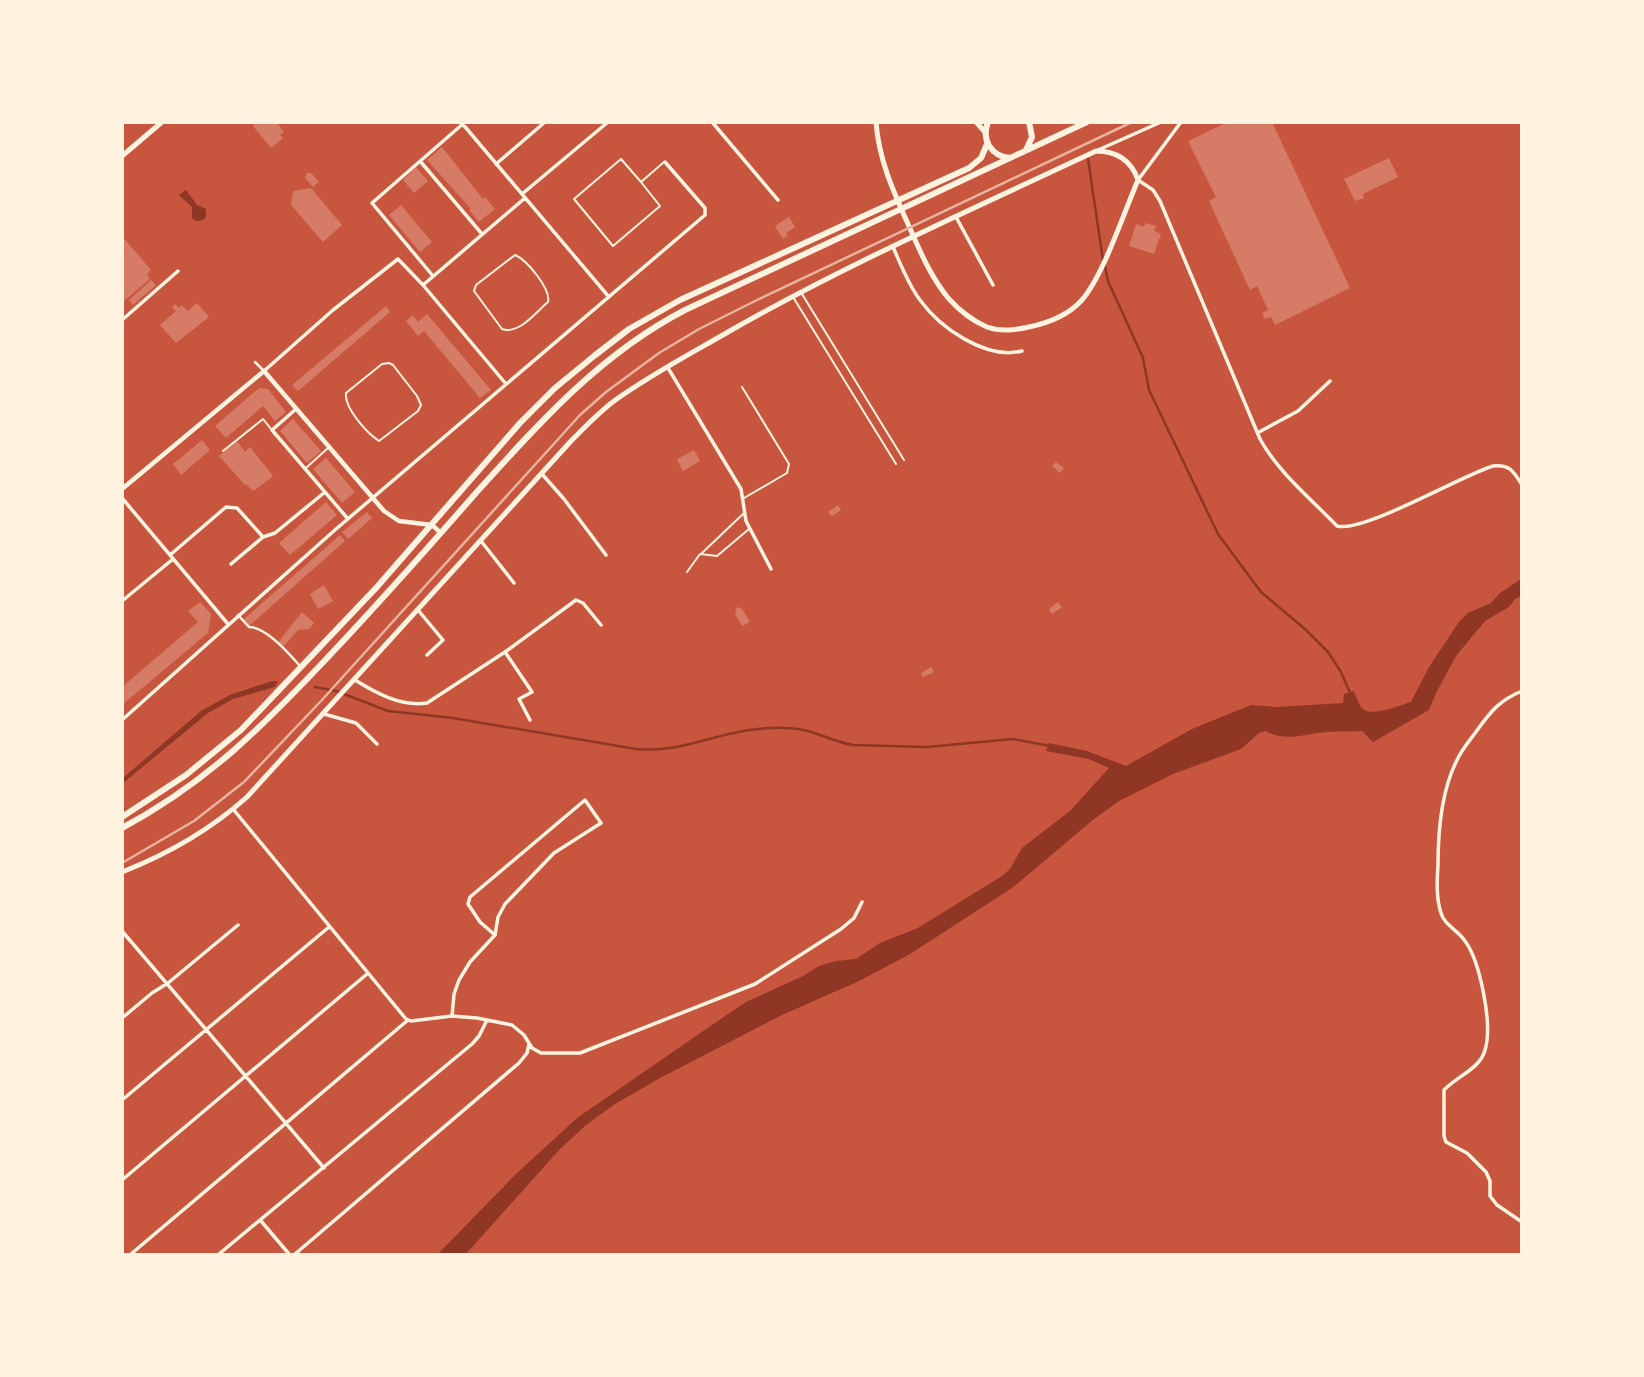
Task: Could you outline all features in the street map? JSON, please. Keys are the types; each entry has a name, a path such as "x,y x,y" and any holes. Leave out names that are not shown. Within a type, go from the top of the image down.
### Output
{"main road":[{"path":"122,156 162,122"},
{"path":"122,872 187,841 233,809 324,714 596,416 614,401 667,367 793,296 893,247 956,217 1097,151 1111,152 1132,166 1138,180 1098,272 1081,300 1061,316 1038,324 1001,330 979,323 958,308 939,285 920,251 891,186 882,160 876,122"},
{"path":"976,122 985,132"},
{"path":"988,122 985,132 987,144 994,153 1010,158"},
{"path":"1025,152 1032,137 1029,122"},
{"path":"122,828 165,803 225,760 269,720 557,404 644,333 685,310 1087,122"},
{"path":"122,817 227,744 376,588 537,405 575,370 629,329 691,295 969,168 981,158 987,144"},
{"path":"376,588 384,596"},
{"path":"351,615 360,623"},
{"path":"330,638 338,646"},
{"path":"303,667 313,673"}],"street":[{"path":"496,164 545,122"},
{"path":"424,285 608,122"},
{"path":"712,122 778,200"},
{"path":"1097,151 1161,122"},
{"path":"1181,122 1138,180 1153,190 1160,201 1258,432 1272,458 1337,526 1345,528 1493,467 1511,469 1521,485"},
{"path":"433,276 372,203 463,123 609,297"},
{"path":"420,161 482,234"},
{"path":"122,720 373,497 706,212 665,162"},
{"path":"956,217 993,285"},
{"path":"893,247 918,298 939,320 969,341 989,349 1007,354 1022,351"},
{"path":"122,489 333,310 398,259 424,285 506,384"},
{"path":"122,320 178,271"},
{"path":"255,362 384,511 400,521 432,525 441,533"},
{"path":"667,367 744,498 744,513 749,529 771,569"},
{"path":"1258,432 1298,411 1330,381"},
{"path":"297,409 272,430 348,519"},
{"path":"542,473 606,555"},
{"path":"231,564 262,537 275,533 325,492"},
{"path":"122,498 228,624"},
{"path":"122,601 226,507 237,508 262,537"},
{"path":"481,540 514,583"},
{"path":"355,680 394,699 417,704 427,703 505,652 576,600 583,603 601,625"},
{"path":"418,610 443,640 426,655"},
{"path":"238,615 249,627 257,627 266,633 303,667"},
{"path":"505,652 532,692 519,699 530,720"},
{"path":"1521,691 1509,696 1490,712 1457,758 1442,808 1437,872 1441,914 1468,945 1479,977 1487,1040 1481,1059 1444,1090 1444,1136 1446,1142 1478,1161 1490,1181 1490,1196 1521,1222"},
{"path":"324,714 356,723 377,744"},
{"path":"452,1016 454,994 459,980 470,962 495,935 498,917 505,904 539,867 564,845 601,823 585,800 519,853 468,900 480,922 495,935"},
{"path":"233,809 408,1020"},
{"path":"131,1255 408,1020 452,1016 487,1020 512,1025 541,1053 580,1053 746,989 841,929 854,918 862,902"},
{"path":"122,1018 238,925"},
{"path":"122,1100 329,927"},
{"path":"122,931 324,1168"},
{"path":"122,1180 368,974"},
{"path":"219,1255 472,1044 487,1020"},
{"path":"295,1255 519,1063 527,1053 529,1044"},
{"path":"261,1221 289,1255"}],"lane":[{"path":"621,159 641,183 660,205 613,246 574,199 621,159"},
{"path":"641,183 665,162"},
{"path":"519,255 535,274 548,291 549,300 517,329 504,330 474,295 474,288 511,256 519,255"},
{"path":"801,292 904,460"},
{"path":"793,296 896,464"},
{"path":"385,363 393,365 406,381 420,401 421,408 379,440 348,405 346,393 385,363"},
{"path":"742,387 789,464 787,473 744,498"},
{"path":"223,451 263,419 272,430"},
{"path":"305,468 330,446"},
{"path":"687,572 701,554 744,513"},
{"path":"701,554 718,556 749,529"}],"shaded area":[{"path":"186,190 197,205 206,209 206,217 202,220 192,218 192,207 179,195"},
{"path":"1521,579 1521,596 1509,607 1485,621 1456,656 1429,710 1373,742 1362,731 1289,737 1266,731 1259,733 1241,749 1173,774 1119,801 1012,888 910,954 859,981 782,1015 615,1104 586,1125 560,1149 466,1254 438,1254 515,1175 577,1118 728,1014 746,1002 819,966 856,959 880,943 918,928 1002,876 1010,869 1022,848 1070,811 1109,768 1089,759 1046,751 1049,743 1087,751 1126,766 1192,729 1251,705 1277,707 1343,703 1344,694 1354,691 1361,707 1371,712 1411,702 1429,667 1459,622 1468,613 1491,603 1500,593"},
{"path":"278,681 275,687 233,699 208,713 123,783 123,778 201,711 230,695"}],"building":[{"path":"257,122 276,122 284,132 280,135 283,138 271,148 253,126"},
{"path":"1228,122 1272,122 1350,288 1275,325 1271,317 1265,319 1262,313 1268,310 1257,286 1250,290 1209,201 1216,197 1188,141"},
{"path":"442,147 483,199 485,197 495,209 479,222 469,210 471,209 427,160"},
{"path":"1389,158 1398,177 1363,194 1364,198 1355,201 1344,179"},
{"path":"416,167 428,181 414,193 403,180"},
{"path":"307,173 311,173 319,182 313,187 305,178"},
{"path":"311,188 342,225 323,242 291,205 293,191"},
{"path":"401,205 432,242 420,252 389,215"},
{"path":"789,217 795,227 786,233 788,235 783,239 775,226"},
{"path":"1145,223 1156,226 1154,231 1161,234 1154,254 1129,246 1136,224 1144,227"},
{"path":"122,236 151,270 147,274 150,279 124,301"},
{"path":"151,280 156,285 133,305 129,300"},
{"path":"197,303 209,317 176,343 160,325 176,311 172,307 175,304 179,308 182,305 188,311"},
{"path":"386,306 390,312 298,391 292,385"},
{"path":"427,314 491,390 480,398 424,331 418,336 406,321 413,315 418,322"},
{"path":"259,388 268,389 286,412 275,421 263,406 226,438 215,426"},
{"path":"293,419 321,451 307,463 280,431"},
{"path":"202,440 210,450 181,475 173,464"},
{"path":"237,441 245,452 250,447 273,476 255,490 245,485 219,456"},
{"path":"694,450 700,461 683,471 677,459"},
{"path":"326,458 355,492 342,503 313,469"},
{"path":"1056,462 1064,468 1060,473 1052,466"},
{"path":"326,502 337,515 290,555 279,543"},
{"path":"838,505 841,510 832,516 828,512"},
{"path":"367,512 372,518 348,539 342,532"},
{"path":"340,535 345,541 249,626 243,620"},
{"path":"324,585 333,601 318,609 310,594"},
{"path":"200,602 211,614 208,633 122,705 122,687 198,622 188,611"},
{"path":"1058,602 1062,607 1052,614 1049,609"},
{"path":"737,607 742,609 750,622 742,626 735,614"},
{"path":"302,612 314,623 309,629 298,630 282,648 277,644"},
{"path":"931,667 934,672 923,677 921,673"}],"waterway":[{"path":"1088,159 1103,260"},
{"path":"1105,266 1108,281 1143,358 1149,390 1218,534 1261,592 1328,652 1350,693"},
{"path":"315,687 336,691 388,711 453,718 636,749 669,748 765,728 803,730 853,745 927,747 1013,739 1050,746"}],"railway":[{"path":"122,863 194,821 244,782 580,415 659,353 755,301 1132,122"}]}
